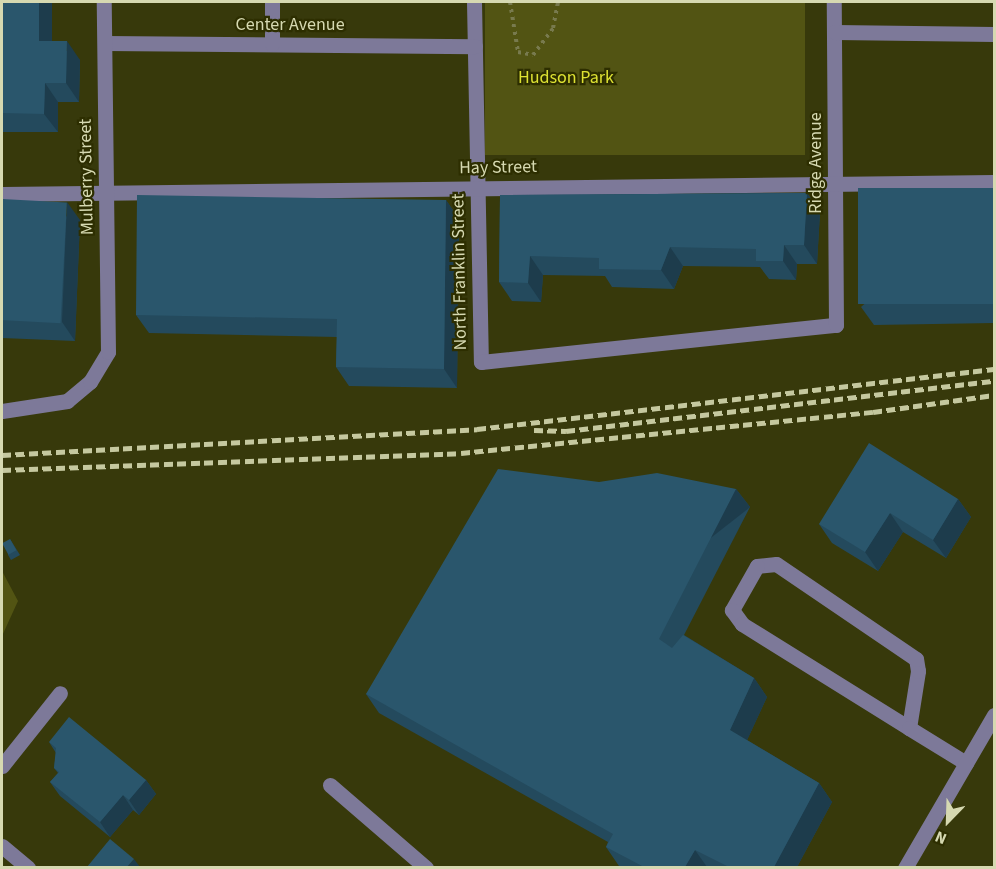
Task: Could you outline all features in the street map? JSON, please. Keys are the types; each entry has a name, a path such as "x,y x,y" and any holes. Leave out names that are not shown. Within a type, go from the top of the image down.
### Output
{"street":[{"name":"Mulberry Street","path":"2,411 67,401 90,382 108,351 104,2"},
{"path":"272,2 272,44"},
{"name":"North Franklin Street","path":"474,2 481,362"},
{"name":"Ridge Avenue","path":"481,362 836,325 834,2"},
{"path":"835,32 994,34"},
{"name":"Center Avenue","path":"105,43 475,46"},
{"name":"Hay Street","path":"2,194 994,182"},
{"path":"909,728 918,671 916,659 776,564 757,566 732,610 742,624 909,728 966,763"},
{"path":"2,766 60,693"},
{"path":"905,867 994,715"},
{"path":"330,785 426,867"},
{"path":"2,846 28,867"}],"path":[{"path":"510,2 518,52 533,55 553,28 558,2"}],"green space":[{"name":"Hudson Park","path":"485,2 805,2 805,155 485,155"},
{"path":"2,571 18,601 2,636"}],"building":[{"path":"2,2 39,2 39,41 67,41 66,83 45,83 44,114 2,113"},
{"path":"858,188 994,188 994,304 858,304"},
{"path":"807,193 804,245 784,245 783,261 756,261 756,249 670,247 661,270 599,269 599,258 530,256 528,283 499,282 500,195"},
{"path":"137,195 446,200 444,369 336,367 337,319 136,315"},
{"path":"2,199 67,202 61,323 2,320"},
{"path":"869,443 958,499 933,540 890,513 865,552 819,524"},
{"path":"498,469 599,482 657,473 736,489 659,639 672,648 683,635 754,678 730,730 819,783 774,867 729,867 695,850 685,867 644,867 606,847 613,834 366,694"},
{"path":"10,539 16,550 8,555 2,543"},
{"path":"69,717 146,780 129,800 123,795 100,822 50,782 59,772 54,768 56,748 49,742"},
{"path":"110,839 134,859 127,867 87,867"}],"railway":[{"path":"2,455 477,429 994,369"},
{"path":"534,430 566,431 994,381"},
{"path":"2,470 461,453 873,412 994,395"}]}
